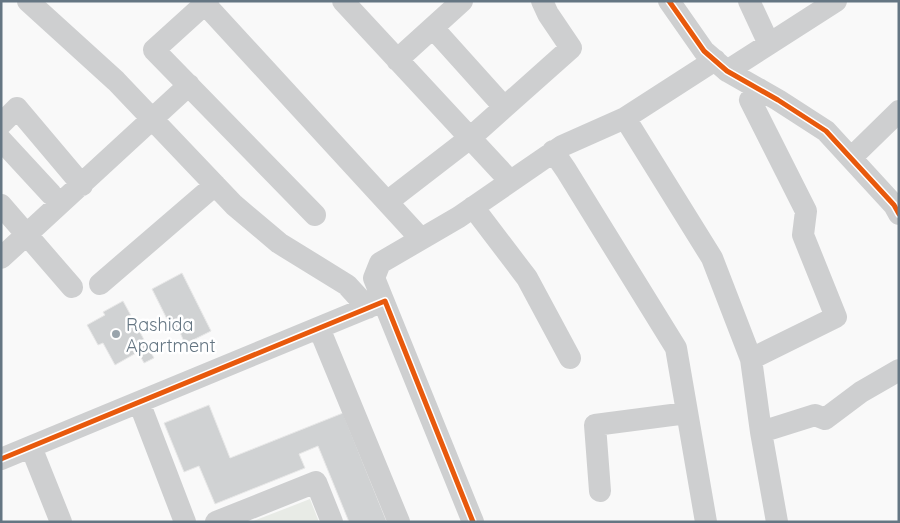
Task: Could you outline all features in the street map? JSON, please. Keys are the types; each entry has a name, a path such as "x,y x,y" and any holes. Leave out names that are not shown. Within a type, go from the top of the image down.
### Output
{"street":[{"path":"28,1 116,81 234,205 279,243 376,304"},
{"path":"342,1 510,181"},
{"path":"397,60 462,1"},
{"path":"387,202 470,138 571,48 548,14 542,1"},
{"path":"670,1 704,51 721,66 826,131 894,206 899,214"},
{"path":"749,1 768,44"},
{"path":"467,520 376,304 374,278 380,263 472,207 553,151 625,118 721,66 768,44 836,1"},
{"path":"315,215 154,50 206,3 421,239"},
{"path":"433,28 504,107"},
{"path":"1,258 188,85"},
{"path":"751,359 836,316 802,235 806,211 750,100 759,89"},
{"path":"1,124 17,108 82,185"},
{"path":"851,158 899,111"},
{"path":"625,118 712,258 751,359 761,432 777,522"},
{"path":"1,140 51,194"},
{"path":"553,151 676,348 706,522"},
{"path":"100,284 215,185"},
{"path":"1,206 28,234 72,287"},
{"path":"472,207 527,278 570,358"},
{"path":"1,459 376,304"},
{"path":"320,328 399,522"},
{"path":"761,432 816,415 825,419 861,392 899,370"},
{"path":"139,402 185,522"},
{"path":"600,491 595,425 687,413"},
{"path":"31,447 60,522"},
{"path":"216,522 316,482 332,522"}],"shaded area":[{"path":"310,499 319,522 251,522"}],"building":[{"path":"182,273 211,331 185,344 179,330 174,333 152,289"},
{"name":"Rashida Apartment","path":"123,301 154,358 144,363 138,352 115,365 103,343 98,345 87,325 105,315 103,312"},
{"path":"209,405 230,458 343,413 387,522 349,522 318,446 299,454 305,468 215,504 199,466 184,472 164,423"}],"cycle path":[{"path":"669,1 704,51 727,71 778,100 826,131 894,205 899,214"},
{"path":"1,459 385,301 473,522"}],"place":[{"name":"Rashida Apartment","path":"116,334"}]}
